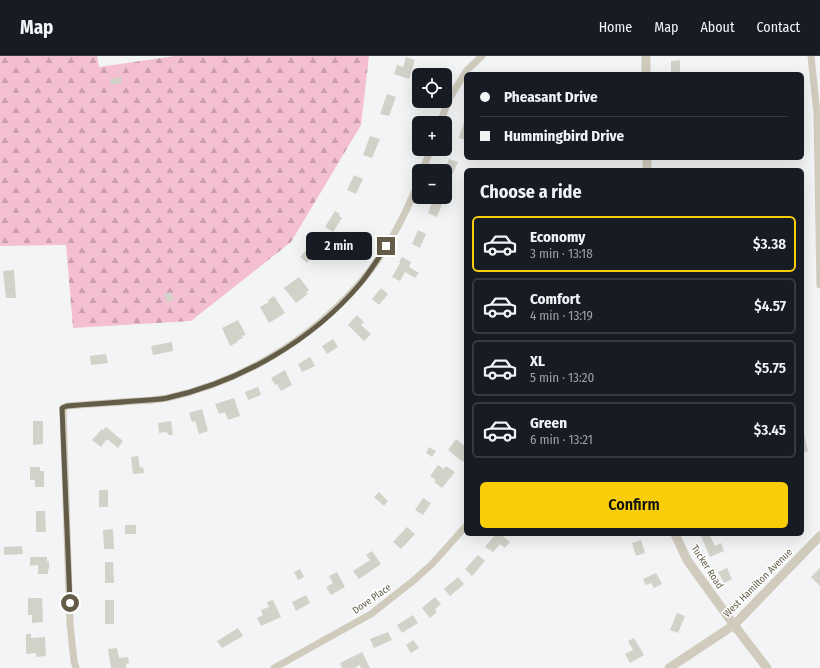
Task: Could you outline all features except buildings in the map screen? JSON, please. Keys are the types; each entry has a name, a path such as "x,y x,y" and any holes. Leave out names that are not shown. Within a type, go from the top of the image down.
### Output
{"street":[{"path":"466,72 482,56"},
{"path":"646,56 646,72"},
{"path":"811,56 817,113 820,285"},
{"path":"443,116 449,99 464,75"},
{"path":"76,668 70,624 64,425 62,408 67,406 153,400 204,388 259,364 292,344 326,317 360,284 393,236 412,195"},
{"name":"Dove Place","path":"274,668 371,614 432,564 464,528"},
{"name":"Tucker Road","path":"676,536 687,560 734,625 768,668"},
{"name":"West Hamilton Avenue","path":"669,668 734,625 820,536"}],"green space":[{"path":"0,56 97,56 99,67 175,56 369,56 361,125 291,242 191,321 73,328 66,245 0,246"}],"route":[{"path":"70,603 64,425 62,408 67,406 166,398 204,388 259,364 287,348 302,337 346,299 360,284 386,246"}]}
